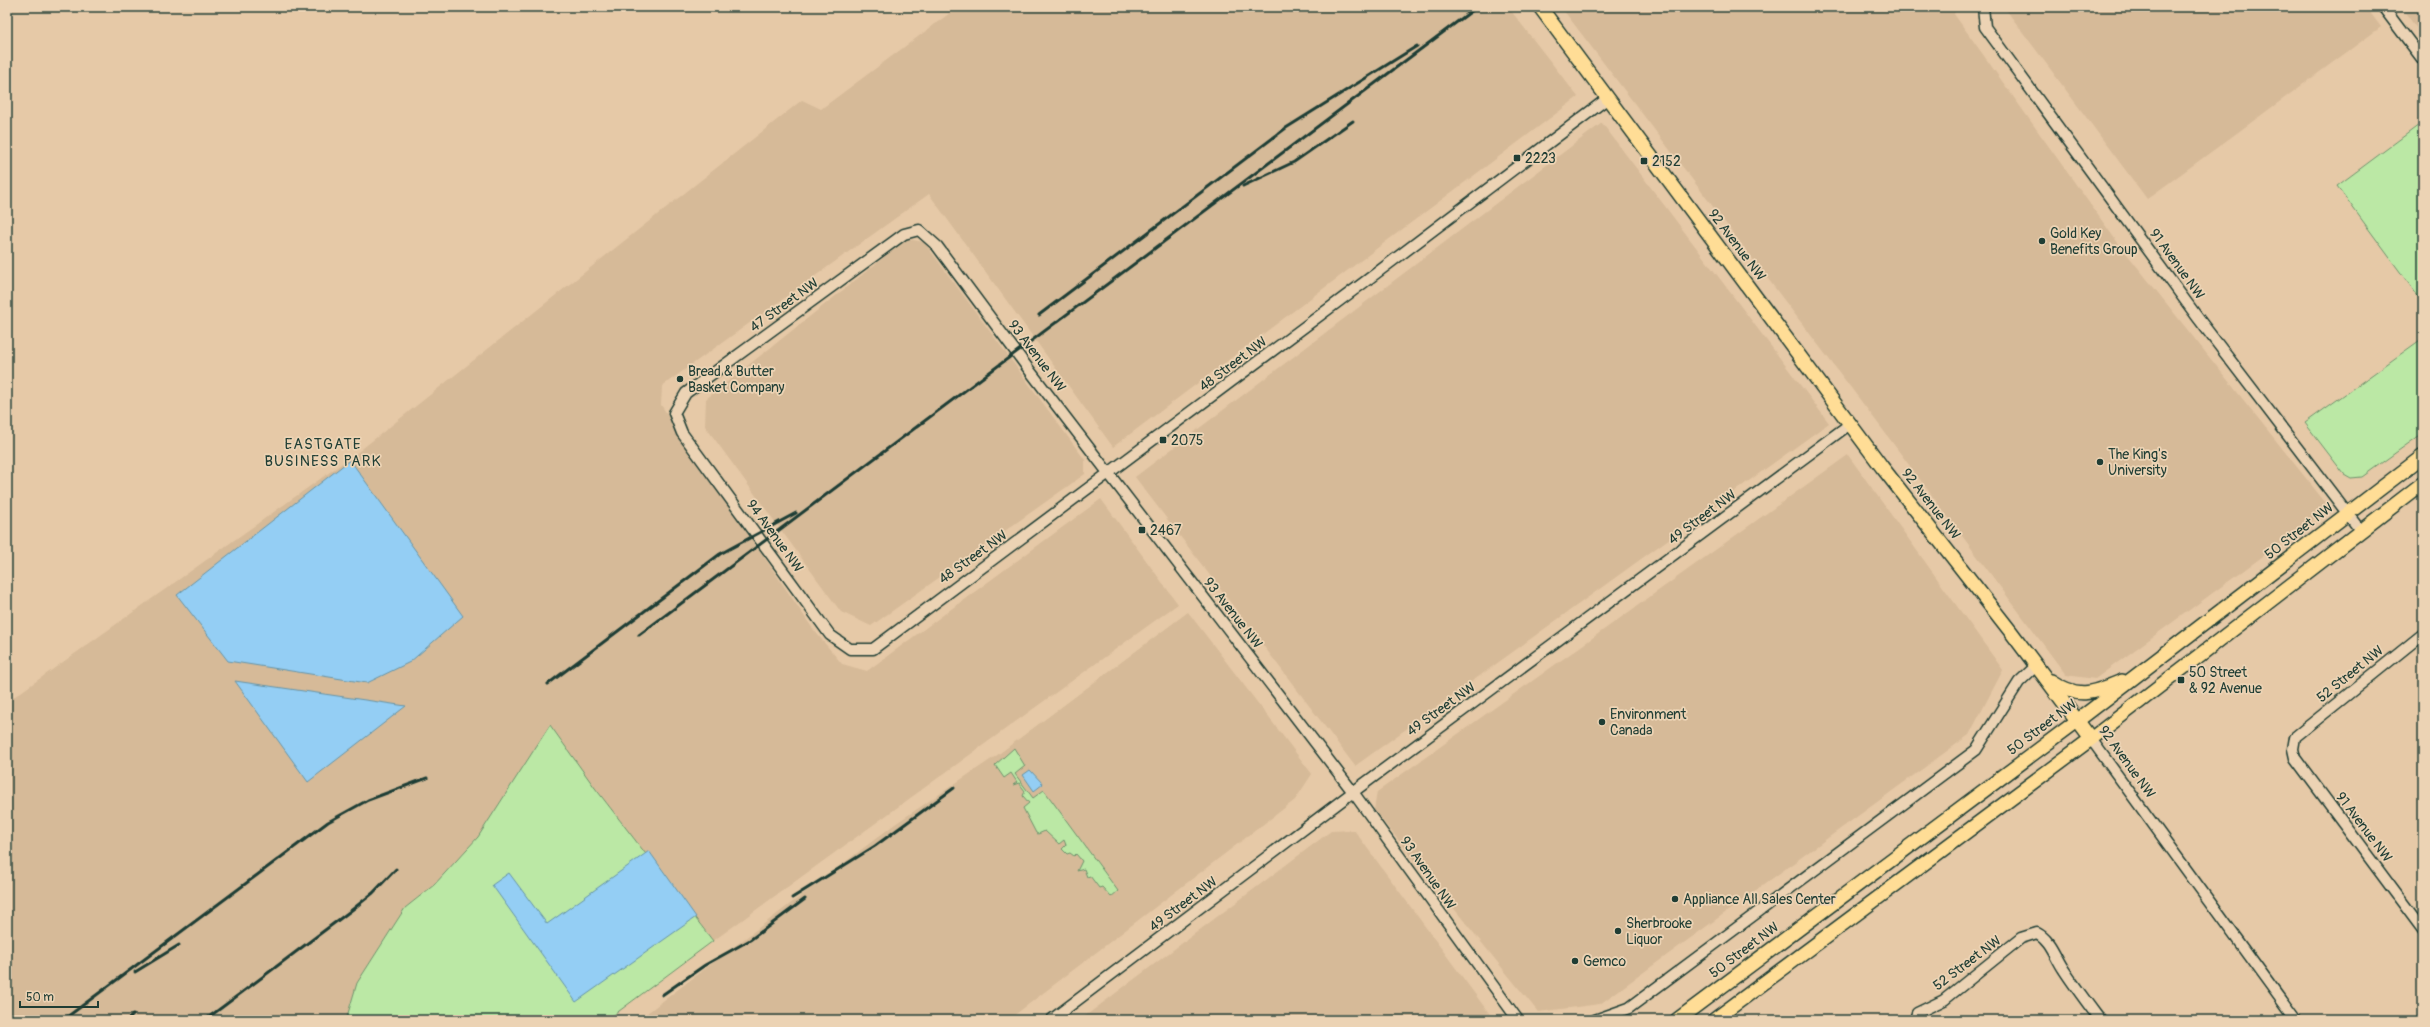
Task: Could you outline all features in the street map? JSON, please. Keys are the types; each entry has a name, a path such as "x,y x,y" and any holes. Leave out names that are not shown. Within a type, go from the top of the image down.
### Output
{"main road":[{"name":"92 Avenue NW","path":"1540,7 1850,424 2091,739"},
{"name":"50 Street NW","path":"1677,1020 2077,721 2423,456"},
{"path":"1714,1020 2091,739 2360,530 2423,483"},
{"path":"2045,677 2062,688 2081,694 2100,690 2139,674"}],"street":[{"path":"2383,7 2423,60"},
{"name":"91 Avenue NW","path":"1982,8 1985,27 2198,318 2360,530"},
{"name":"48 Street NW","path":"873,648 1109,475 1608,98"},
{"name":"93 Avenue NW","path":"919,230 937,246 1109,475 1353,792 1518,1020"},
{"name":"47 Street NW","path":"674,413 686,393 904,234 919,230"},
{"name":"94 Avenue NW","path":"674,413 682,433 830,635 850,649 873,648"},
{"name":"49 Street NW","path":"1051,1020 1353,792 1850,424"},
{"name":"52 Street NW","path":"2295,737 2423,634"},
{"name":"50 Street NW","path":"1595,1020 1629,1008 1976,750 2019,682 2036,666"},
{"name":"91 Avenue NW","path":"2295,737 2293,750 2295,758 2423,930"},
{"name":"92 Avenue NW","path":"2091,739 2296,1020"},
{"name":"52 Street NW","path":"1915,1018 1944,1000 2021,938 2037,934 2043,937 2050,946 2064,970 2100,1020"}],"shaded area":[{"path":"958,7 1508,7 1578,97 1113,447 929,194 662,386 661,405 813,629 842,664 867,671 1101,499 1178,604 713,941 595,788 550,725 478,837 434,885 405,908 357,983 346,1020 7,1020 7,702 358,452 802,100 821,109"},
{"path":"1561,7 1957,7 1954,14 2115,239 2325,502 2322,513 2095,679 2066,675 1877,422"},
{"path":"2007,7 2366,7 2381,27 2147,199 2007,11"},
{"path":"2401,7 2423,7 2423,37"},
{"path":"1602,123 1829,423 1355,766 1135,477"},
{"path":"907,239 924,242 1085,460 1085,474 871,626 841,612 705,426 706,399"},
{"path":"1848,455 2003,670 1969,735 1600,1004 1538,1012 1374,810 1377,792"},
{"path":"1188,612 1312,774 1295,800 1008,1020 638,1020 895,824 996,756"},
{"path":"1354,830 1494,1020 1080,1020 1331,831"}],"green space":[{"path":"2423,122 2423,303 2337,186"},
{"path":"2423,338 2423,433 2362,477 2351,478 2344,474 2305,423"},
{"path":"550,725 595,788 713,941 607,1020 346,1020 357,983 405,908 434,885 478,837"},
{"path":"1014,748 1025,766 1015,774 1033,798 1044,790 1118,891 1111,897 1102,887 1099,888 1090,876 1087,877 1084,869 1077,871 1082,861 1076,854 1074,856 1070,853 1067,854 1062,849 1066,845 1064,840 1059,844 1045,831 1038,834 1036,833 1023,808 1029,803 1023,796 1025,791 1019,783 1013,785 1017,782 1011,773 1004,778 995,765"}],"water":[{"path":"350,460 463,616 410,662 367,683 228,661 177,595"},
{"path":"235,681 406,706 308,782"},
{"path":"1030,770 1043,784 1034,791 1023,775"},
{"path":"649,851 696,917 576,1002 492,885 509,873 547,924"}],"railway":[{"path":"639,635 1477,7"},
{"path":"1039,315 1286,128 1417,46"},
{"path":"1243,186 1294,162 1353,121"},
{"path":"548,684 720,554 796,513"},
{"path":"63,1020 328,822 368,800 427,778"},
{"path":"792,898 875,846 954,788"},
{"path":"205,1020 353,909 373,893 396,869"},
{"path":"662,995 705,965 750,940 805,899"},
{"path":"135,972 179,945"},
{"path":"127,1020 133,1015"}],"place":[{"name":"2223","path":"1517,158"},
{"name":"2152","path":"1644,161"},
{"name":"Gold Key Benefits Group","path":"2042,241"},
{"name":"Bread & Butter Basket Company","path":"680,379"},
{"name":"2075","path":"1163,440"},
{"name":"The King's University","path":"2100,462"},
{"name":"2467","path":"1142,530"},
{"name":"50 Street & 92 Avenue","path":"2181,680"},
{"name":"Environment Canada","path":"1602,722"},
{"name":"Appliance All Sales Center","path":"1675,899"},
{"name":"Sherbrooke Liquor","path":"1618,931"},
{"name":"Gemco","path":"1575,961"}],"district":[{"name":"EASTGATE BUSINESS PARK","path":"323,452"}]}
